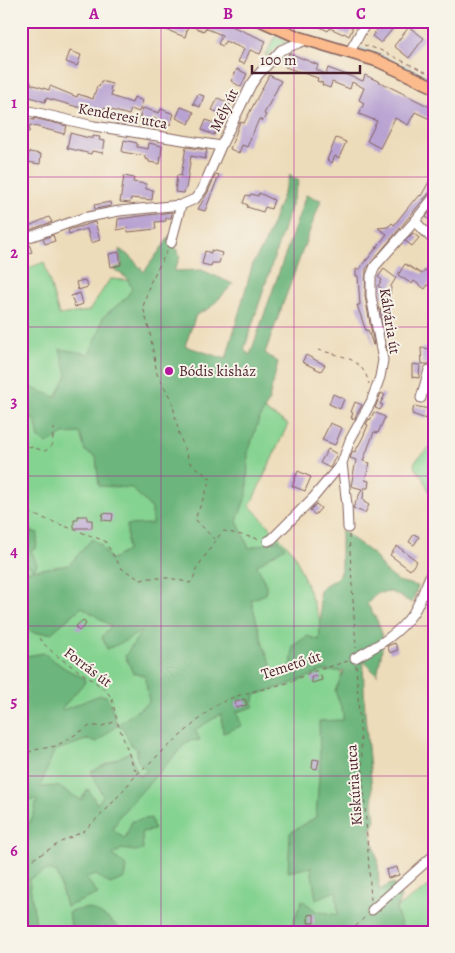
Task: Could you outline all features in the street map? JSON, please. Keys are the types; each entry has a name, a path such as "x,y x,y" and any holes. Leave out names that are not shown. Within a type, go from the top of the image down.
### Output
{"main road":[{"path":"262,21 306,40 378,61 434,87"}],"street":[{"path":"350,53 367,21"},
{"name":"Mély út","path":"21,240 83,218 181,205 195,199 202,190 221,146 258,74 281,50 306,40"},
{"name":"Kenderesi utca","path":"21,109 94,126 221,146"},
{"name":"Kálvária út","path":"270,540 313,498 342,463 350,440 364,417 376,390 383,360 371,296 371,276 379,261 434,197"},
{"path":"171,243 181,205"},
{"path":"415,221 434,241"},
{"path":"422,398 430,382 429,370"},
{"name":"Kálvária út","path":"342,463 348,528"},
{"path":"355,658 390,638 398,631 413,612 434,568"},
{"path":"372,910 434,855"}],"path":[{"path":"356,42 380,50 434,76"},
{"path":"171,243 150,283 143,307 150,333 157,374 172,401 179,434 190,463 211,479 195,518 215,540"},
{"path":"318,350 357,362 365,371 370,385 376,390"},
{"path":"21,444 45,451 52,446 54,428"},
{"path":"21,510 105,540 120,568 141,580 170,578 190,583 193,580 196,568 221,532 224,531 270,540"},
{"name":"Kiskúria utca","path":"348,528 372,910"},
{"name":"Forrás út","path":"39,638 61,660 73,666 108,693 112,699 117,721 134,768 138,773"},
{"name":"Temető út","path":"21,869 30,861 61,842 84,831 138,773 212,708 235,697 291,682 309,673 355,658"},
{"path":"21,756 34,750 56,746 90,726 102,726 117,721"},
{"path":"350,932 372,910"}],"green space":[{"path":"275,37 287,42 278,46 268,56 265,55"},
{"path":"290,175 299,181 244,350 250,355 306,195 321,200 265,353 278,362 268,403 259,419 248,453 247,494 237,521 249,548 279,540 285,547 257,565 266,585 266,594 251,600 275,681 291,669 293,646 307,636 319,640 321,616 319,595 321,588 338,577 341,570 341,532 343,531 375,556 383,569 398,581 418,586 412,603 392,592 377,593 367,604 381,630 382,646 377,675 363,661 365,715 375,822 371,831 378,863 379,890 393,883 401,897 396,910 404,932 289,932 302,900 316,911 338,915 336,891 316,899 311,867 288,872 290,833 316,817 320,764 319,721 343,720 343,712 335,691 344,671 322,671 293,683 255,695 253,707 237,712 241,726 223,733 221,714 195,730 200,740 188,741 120,815 113,829 125,839 132,821 151,818 154,830 142,832 143,850 122,849 113,855 127,867 125,878 110,884 96,875 86,878 98,894 66,907 57,873 47,870 29,879 37,932 21,932 21,835 33,817 37,799 21,802 21,653 27,656 43,653 66,669 84,678 85,682 62,708 63,710 100,695 106,696 117,725 149,702 145,676 133,673 125,656 142,631 107,649 102,637 111,626 82,607 51,633 34,633 21,625 21,573 33,570 21,557 21,528 38,533 36,549 31,550 37,564 34,570 69,565 92,539 101,545 110,560 127,551 127,525 152,524 152,509 132,488 99,486 96,457 85,451 80,433 64,434 47,444 39,438 35,420 21,415 21,390 24,385 56,397 67,375 60,349 89,354 99,332 103,317 125,299 132,289 127,278 113,269 122,266 119,249 131,257 144,272 170,236 180,257 174,271 202,270 233,284 210,308 196,315 185,346 226,359 253,263 265,243","holes":["116,726 123,727 130,744 137,749 137,760 147,771 139,777 130,752 91,772 103,796 97,804 88,789 81,800 57,786 40,787 54,751 89,739 97,742"]},
{"path":"44,262 59,315 89,311 110,279 138,281 175,359 288,424 250,506 294,553 344,681 368,926 434,883 434,932 21,932 21,271"},
{"path":"434,443 434,487 429,491 422,476 414,467 415,461"},
{"path":"87,908 107,918 123,932 72,932 69,912"}],"building":[{"path":"130,21 149,21 155,23 153,30"},
{"path":"167,21 176,21 188,27 185,37 164,29"},
{"path":"193,21 220,21 266,41 260,54 250,50 244,64 238,62 244,49 225,41 223,46 218,44 222,35 205,28 204,31 191,26"},
{"path":"308,21 340,21 352,27 352,30 349,36 330,28 328,31"},
{"path":"384,21 399,21 381,43 372,36"},
{"path":"409,27 424,38 409,58 394,46"},
{"path":"70,51 81,55 77,66 66,62"},
{"path":"289,53 318,65 316,70 326,74 328,68 363,81 365,75 434,109 434,121 415,112 408,125 395,118 380,148 367,141 377,121 359,114 364,103 359,100 364,88 352,82 350,89 332,82 330,88 322,85 323,83 317,81 318,78 285,67"},
{"path":"237,69 247,74 241,87 231,81"},
{"path":"269,75 281,81 264,114 266,115 263,121 259,119 247,147 242,145 239,153 230,149 240,122 244,123"},
{"path":"21,78 31,82 31,84 49,90 50,86 77,97 78,94 93,99 97,86 99,87 101,81 112,84 111,96 132,103 134,97 143,101 139,112 131,109 129,115 104,108 102,114 46,98 45,102 21,94"},
{"path":"198,94 204,96 200,107 193,104"},
{"path":"218,98 230,104 224,115 212,110"},
{"path":"181,107 194,112 189,124 176,118"},
{"path":"143,108 159,113 161,109 174,114 170,125 153,118 151,124 139,119"},
{"path":"21,118 34,120 34,118 67,126 64,134 30,125 29,132 21,132"},
{"path":"206,120 218,125 214,135 202,130"},
{"path":"70,133 89,138 93,138 93,136 100,137 99,140 105,141 103,153 92,151 91,154 67,148"},
{"path":"336,138 346,142 339,158 335,156 332,163 327,160"},
{"path":"124,140 137,143 137,147 148,149 149,143 162,146 160,164 149,162 149,160 145,159 145,156 122,152"},
{"path":"186,147 207,150 205,159 191,156 186,189 184,193 175,192 177,175 181,176"},
{"path":"29,152 41,154 40,164 27,162"},
{"path":"434,173 433,191 429,193 366,269 365,296 373,345 357,305 360,305 356,269 360,269 387,234 378,228 388,227 392,223 394,225 414,200 421,196"},
{"path":"216,174 219,175 205,211 198,209 208,192"},
{"path":"124,176 134,178 133,182 146,184 146,189 153,190 152,200 131,198 130,203 120,202"},
{"path":"259,193 274,200 271,209 265,207 263,212 247,207 248,205 243,203 246,195 258,196"},
{"path":"110,202 111,206 95,209 94,205"},
{"path":"434,207 434,223 426,217"},
{"path":"172,212 171,218 166,218 166,221 155,222 156,229 128,232 127,228 117,230 118,219"},
{"path":"49,217 52,222 21,233 21,224 24,228"},
{"path":"95,222 100,240 91,243 87,229 69,234 68,230"},
{"path":"413,233 419,238 412,246 405,241"},
{"path":"53,235 55,241 45,244 43,239"},
{"path":"29,244 32,252 21,256 21,246"},
{"path":"211,250 222,253 219,263 212,263 211,266 202,264 205,251 211,253"},
{"path":"119,252 121,265 111,267 109,254"},
{"path":"434,260 434,276 425,289 414,281 412,284 398,275 405,264 422,274 425,270 427,271"},
{"path":"384,269 396,278 391,286 390,297 381,297 381,288 378,286 382,280 378,277"},
{"path":"85,280 88,287 78,290 76,282"},
{"path":"80,293 83,304 75,307 71,296"},
{"path":"388,307 390,316 387,316 389,332 384,333 380,309"},
{"path":"393,343 394,352 388,352 386,344"},
{"path":"421,348 434,349 434,359 431,359 430,364 422,364"},
{"path":"306,355 325,365 321,371 302,362"},
{"path":"412,364 420,365 419,378 412,377"},
{"path":"381,393 385,395 380,404 383,405 380,410 375,408"},
{"path":"333,394 344,399 340,409 329,404"},
{"path":"355,402 362,405 354,419 351,418 353,413 351,412"},
{"path":"414,406 429,409 426,419 412,414"},
{"path":"374,412 385,417 378,433 374,432 363,461 370,463 365,480 369,481 368,488 364,488 363,499 369,505 365,513 353,508 362,489 351,486 356,460 350,458 363,437 368,425 366,424"},
{"path":"330,423 342,428 335,445 322,440"},
{"path":"328,449 337,454 330,468 320,463"},
{"path":"298,471 311,477 305,491 292,486"},
{"path":"316,504 321,508 315,515 310,510"},
{"path":"103,513 113,514 112,521 102,520"},
{"path":"78,516 87,516 87,520 92,520 92,528 74,528 74,520 78,520"},
{"path":"414,534 419,537 414,545 409,542"},
{"path":"397,546 417,561 410,570 390,555"},
{"path":"83,620 86,624 79,631 75,627"},
{"path":"395,643 398,650 390,653 387,646"},
{"path":"321,675 322,680 312,683 311,677"},
{"path":"245,699 247,705 236,708 235,702"},
{"path":"313,759 319,760 317,769 312,768"},
{"path":"397,867 399,875 388,878 386,870"},
{"path":"314,914 314,923 308,923 308,915"}],"waterway":[{"path":"360,49 429,78"}],"place":[{"name":"Bódis kisház","path":"169,371"}]}
